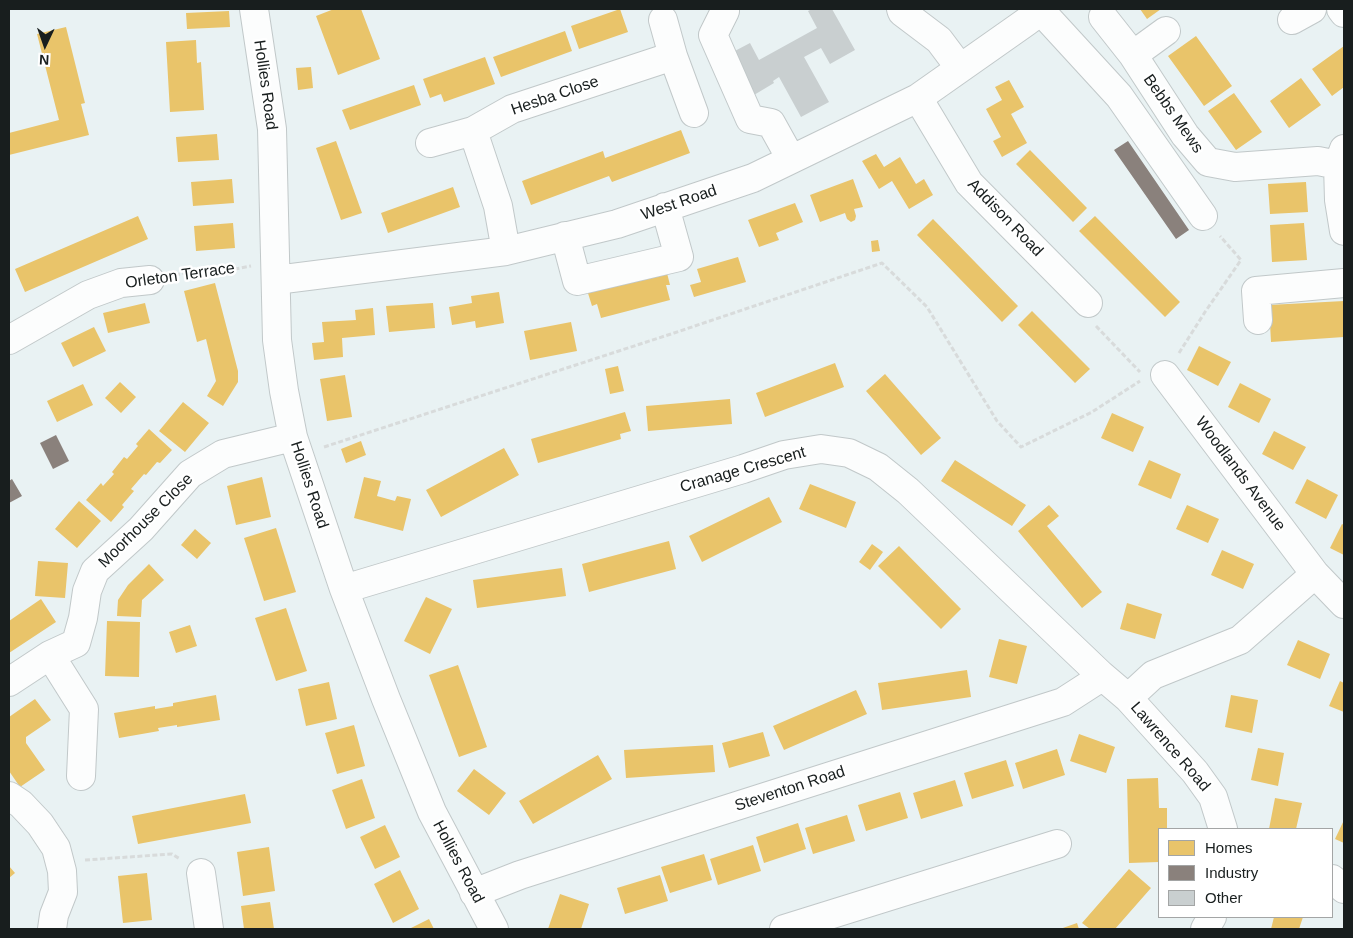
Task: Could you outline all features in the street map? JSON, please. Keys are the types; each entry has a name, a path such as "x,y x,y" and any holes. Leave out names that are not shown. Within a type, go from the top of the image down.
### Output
{"street":[{"name":"Hollies Road","path":"254,9 272,129 278,340 284,391 296,446 344,589 432,812 494,929"},
{"path":"724,9 725,11 713,35 750,119 771,123 791,159"},
{"path":"901,9 902,12 939,40 960,68"},
{"path":"1341,9 1344,12"},
{"name":"West Road","path":"276,271 506,251 616,224 753,178 918,98 1029,14"},
{"path":"1029,14 1119,96 1203,216"},
{"name":"Bebbs Mews","path":"1103,17 1133,55 1185,136 1208,162 1235,167 1318,161 1341,157"},
{"path":"663,20 673,56 694,113"},
{"path":"1133,55 1166,31"},
{"name":"Hesba Close","path":"430,142 473,131 512,109 673,56"},
{"name":"Addison Road","path":"918,98 969,183 1088,303"},
{"path":"473,131 498,206 506,251"},
{"path":"1341,157 1339,200 1344,231"},
{"path":"565,236 577,281 678,257 665,207"},
{"name":"Orleton Terrace","path":"9,340 88,295 121,283 150,280"},
{"path":"1258,320 1256,291 1344,283"},
{"name":"Woodlands Avenue","path":"1171,366 1315,574 1344,604"},
{"name":"Moorhouse Close","path":"9,682 50,655 76,643 83,618 87,590 95,571 141,529 190,474 223,454 296,446"},
{"name":"Cranage Crescent","path":"344,589 784,455 820,449 849,453 878,467 908,491 1101,675"},
{"path":"1128,698 1153,675 1240,640 1315,574"},
{"path":"50,655 84,708 81,776"},
{"name":"Lawrence Road","path":"1101,675 1128,698 1195,772 1213,797 1223,828"},
{"name":"Steventon Road","path":"474,892 530,872 1063,702 1094,682 1101,675"},
{"path":"9,796 22,804 40,824 56,848 62,871 62,892 54,915 52,929"},
{"path":"784,929 1056,844"},
{"path":"200,873 210,929"},
{"path":"1333,880 1344,889"},
{"path":"1204,929 1211,918"}],"path":[{"path":"1171,366 1241,260 1203,216"},
{"path":"296,446 674,333 882,263 927,307 997,420 1021,447 1092,412 1146,378 1090,321 1088,303"},
{"name":"Orleton Terrace","path":"150,280 199,270 276,271"},
{"path":"60,862 172,854 200,873"}],"building: Homes":[{"path":"334,9 361,9 380,59 338,75 316,16"},
{"path":"620,9 628,32 579,49 571,26"},
{"path":"1140,9 1161,9 1147,19"},
{"path":"229,11 230,27 187,29 186,13"},
{"path":"66,27 85,103 81,104 89,135 9,155 9,133 59,120 37,34"},
{"path":"565,31 572,51 501,77 493,57"},
{"path":"1196,36 1232,86 1204,106 1168,56"},
{"path":"196,40 197,63 201,62 204,110 170,112 166,42"},
{"path":"1344,46 1344,87 1332,96 1312,69"},
{"path":"485,57 495,84 444,102 441,94 430,98 423,79"},
{"path":"311,67 313,88 298,90 296,68"},
{"path":"1301,78 1321,105 1289,128 1270,101"},
{"path":"1009,80 1024,107 1011,114 1027,143 1002,157 993,141 1001,137 986,109 1002,100 995,87"},
{"path":"414,85 421,105 350,130 342,110"},
{"path":"1234,93 1262,132 1236,150 1208,111"},
{"path":"681,130 690,153 612,182 609,176 531,205 522,181 603,151 605,158"},
{"path":"217,134 219,160 178,162 176,137"},
{"path":"336,141 362,213 341,220 316,148"},
{"path":"1030,150 1087,208 1073,222 1016,164"},
{"path":"876,154 884,167 900,157 916,184 924,179 933,195 909,209 892,181 879,189 862,161"},
{"path":"232,179 234,203 193,206 191,182"},
{"path":"853,179 863,207 854,209 855,220 851,222 847,219 845,213 820,222 810,195"},
{"path":"1306,182 1308,212 1270,214 1268,184"},
{"path":"453,187 460,207 388,233 381,213"},
{"path":"795,203 803,222 776,233 779,240 759,247 748,220"},
{"path":"138,216 148,239 25,292 15,269"},
{"path":"1095,216 1180,302 1165,317 1079,231"},
{"path":"933,219 1018,306 1002,322 917,235"},
{"path":"233,223 235,248 196,251 194,226"},
{"path":"1304,223 1307,260 1272,262 1270,225"},
{"path":"878,240 880,251 872,252 871,241"},
{"path":"738,257 746,282 694,297 690,285 701,282 697,269"},
{"path":"666,269 670,285 666,285 670,300 601,318 597,304 592,306 587,290"},
{"path":"215,283 238,371 238,382 223,406 207,396 216,381 206,339 197,342 184,291"},
{"path":"499,292 504,323 476,328 475,321 452,325 449,307 472,303 471,296"},
{"path":"1344,301 1344,337 1271,342 1269,305"},
{"path":"145,303 150,323 108,333 103,313"},
{"path":"433,303 435,328 389,332 386,306"},
{"path":"373,308 375,335 342,338 343,357 314,360 312,343 324,342 322,322 356,320 355,310"},
{"path":"1032,311 1090,369 1075,383 1018,325"},
{"path":"571,322 577,351 530,360 524,331"},
{"path":"94,327 106,351 73,367 61,343"},
{"path":"1199,346 1231,362 1218,386 1187,370"},
{"path":"835,363 844,387 765,417 756,393"},
{"path":"618,366 624,391 610,394 605,369"},
{"path":"885,374 941,438 921,455 866,391"},
{"path":"345,375 352,417 327,421 320,379"},
{"path":"120,382 136,397 121,413 105,398"},
{"path":"1240,383 1271,399 1259,423 1228,407"},
{"path":"83,384 93,405 57,422 47,401"},
{"path":"730,399 732,424 648,431 646,406"},
{"path":"183,402 209,423 185,452 159,431"},
{"path":"625,412 631,431 620,434 621,439 538,463 531,439"},
{"path":"1112,413 1144,427 1133,452 1101,438"},
{"path":"149,429 172,450 160,463 157,462 146,475 144,474 131,489 134,491 122,505 124,507 111,522 86,500 101,483 103,486 114,474 112,472 124,457 127,459 138,446 136,444"},
{"path":"1274,431 1306,447 1293,470 1262,454"},
{"path":"361,441 366,455 346,463 341,449"},
{"path":"504,448 519,475 441,517 426,490"},
{"path":"955,460 1026,505 1012,526 941,481"},
{"path":"1149,460 1181,474 1171,499 1138,485"},
{"path":"262,477 271,517 236,525 227,486"},
{"path":"364,477 381,481 377,496 395,501 397,496 411,499 403,531 354,518"},
{"path":"1307,479 1338,495 1326,519 1295,503"},
{"path":"810,484 856,502 846,528 799,509"},
{"path":"769,497 782,522 702,562 689,536"},
{"path":"79,501 101,521 77,548 55,529"},
{"path":"1049,505 1059,516 1047,526 1102,592 1082,608 1018,531"},
{"path":"1187,505 1219,519 1208,543 1176,529"},
{"path":"1342,524 1344,525 1344,555 1330,548"},
{"path":"276,528 296,592 264,601 244,538"},
{"path":"195,529 211,543 197,559 181,545"},
{"path":"669,541 676,569 589,592 582,564"},
{"path":"872,544 883,552 870,570 859,562"},
{"path":"899,546 961,609 941,629 878,566"},
{"path":"1222,550 1254,564 1243,589 1211,575"},
{"path":"38,561 68,563 65,598 35,596"},
{"path":"149,564 164,580 142,600 141,617 117,616 118,600 128,585"},
{"path":"562,568 566,596 477,608 473,580"},
{"path":"426,597 452,609 430,654 404,641"},
{"path":"41,599 56,622 9,653 9,621"},
{"path":"1127,603 1162,614 1155,639 1120,629"},
{"path":"286,608 307,671 276,681 255,618"},
{"path":"107,621 140,622 139,677 105,676"},
{"path":"190,625 197,646 176,653 169,632"},
{"path":"999,639 1027,646 1017,684 989,677"},
{"path":"1298,640 1330,654 1320,679 1287,665"},
{"path":"458,665 487,747 459,757 429,675"},
{"path":"967,670 971,697 882,710 878,683"},
{"path":"1340,681 1344,683 1344,712 1329,706"},
{"path":"329,682 337,719 306,726 298,689"},
{"path":"856,690 867,714 784,750 773,726"},
{"path":"216,695 220,720 158,728 159,731 119,738 114,713 155,706 155,709 173,706 173,703"},
{"path":"1231,695 1258,700 1252,733 1225,727"},
{"path":"35,699 51,720 26,737 26,743 45,770 20,787 9,771 9,717"},
{"path":"354,725 365,766 337,774 325,733"},
{"path":"763,732 770,756 729,768 722,743"},
{"path":"1079,734 1115,747 1106,773 1070,761"},
{"path":"713,745 715,772 626,778 624,750"},
{"path":"1258,748 1284,753 1278,786 1251,780"},
{"path":"1057,749 1065,775 1023,789 1015,763"},
{"path":"598,755 612,779 533,824 519,801"},
{"path":"1006,760 1014,786 972,799 964,773"},
{"path":"474,769 506,793 489,815 457,791"},
{"path":"1158,778 1159,808 1167,808 1167,828 1158,828 1158,862 1129,863 1127,779"},
{"path":"362,779 375,818 346,829 332,790"},
{"path":"955,780 963,806 921,819 913,793"},
{"path":"900,792 908,818 866,831 858,805"},
{"path":"245,794 251,823 138,844 132,816"},
{"path":"1275,798 1302,803 1296,828 1269,828"},
{"path":"847,815 855,841 813,854 805,828"},
{"path":"1344,820 1344,843 1335,839"},
{"path":"798,823 806,849 764,863 756,837"},
{"path":"385,825 400,857 375,869 360,837"},
{"path":"753,845 761,871 718,885 710,859"},
{"path":"269,847 275,891 243,896 237,852"},
{"path":"704,854 712,880 670,893 661,867"},
{"path":"9,866 15,873 9,878"},
{"path":"1129,869 1151,888 1115,929 1090,929 1082,923"},
{"path":"400,870 419,909 393,923 374,884"},
{"path":"147,873 152,920 123,923 118,876"},
{"path":"660,875 668,901 625,914 617,888"},
{"path":"560,894 589,904 581,929 548,929"},
{"path":"270,902 274,929 244,929 241,906"},
{"path":"1274,918 1303,918 1299,929 1271,929"},
{"path":"429,919 434,929 409,929"},
{"path":"1077,923 1079,929 1060,929"}],"building: Industry":[{"path":"1128,141 1189,230 1176,239 1114,150"},
{"path":"56,435 69,461 53,469 40,443"},
{"path":"12,479 22,496 9,503 9,481"}],"building: Other":[{"path":"812,9 832,9 855,50 830,64 821,48 804,57 829,102 801,117 779,77 773,81 774,83 754,95 731,53 750,43 759,60 817,28 808,11"}]}
